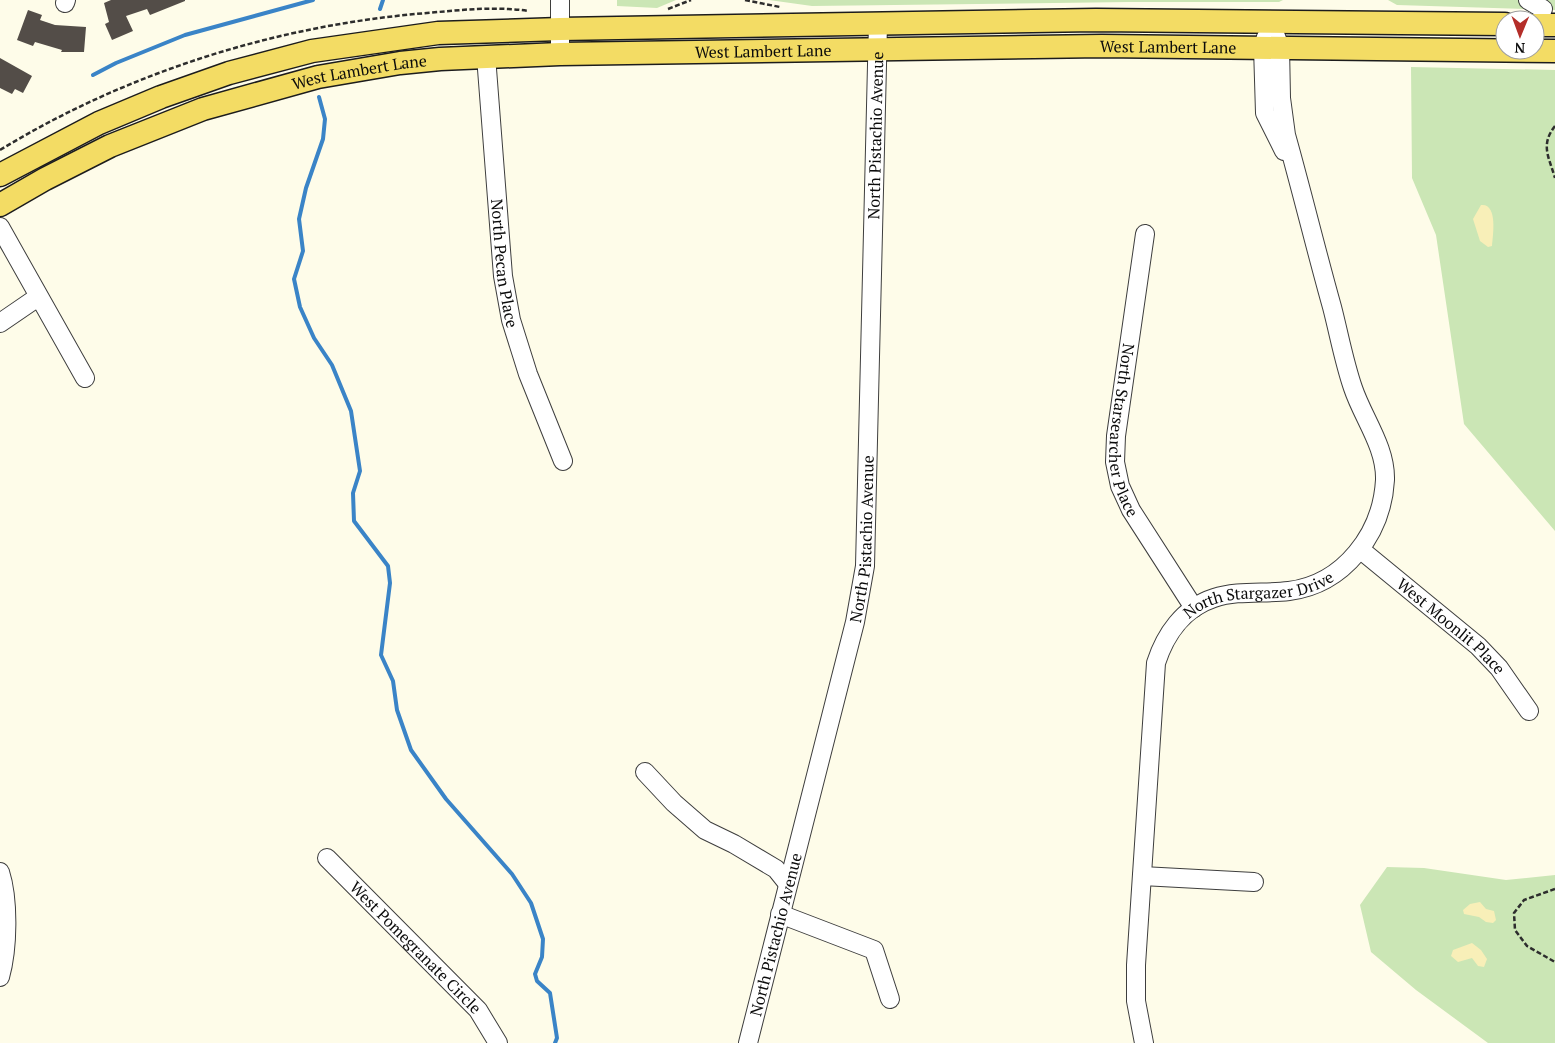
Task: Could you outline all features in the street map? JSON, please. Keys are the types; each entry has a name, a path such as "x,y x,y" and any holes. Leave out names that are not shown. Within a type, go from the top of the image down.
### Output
{"main road":[{"name":"West Lambert Lane","path":"0,175 62,142 131,109 194,84 312,51 397,37 457,32 560,28 1096,20 1495,24"},
{"name":"West Lambert Lane","path":"0,205 45,179 110,146 170,121 237,98 318,76 400,63 486,56 560,54 1102,46 1555,51"}],"street":[{"path":"560,0 560,54"},
{"name":"North Stargazer Drive","path":"1144,1043 1136,1001 1136,965 1156,663 1163,641 1174,626 1194,608 1213,598 1234,593 1292,591 1317,583 1338,571 1361,550 1378,516 1383,496 1383,462 1378,444 1353,388 1295,168 1273,132 1265,113 1272,47 1270,21"},
{"name":"North Pistachio Avenue","path":"748,1043 854,622 865,566 878,24"},
{"name":"North Pecan Place","path":"486,56 503,276 511,320 528,374 563,461"},
{"path":"0,227 85,378"},
{"name":"North Starsearcher Place","path":"1145,234 1116,436 1115,462 1120,486 1131,510 1194,608"},
{"path":"0,323 38,297"},
{"name":"West Moonlit Place","path":"1361,550 1478,646 1499,668 1529,711"},
{"path":"645,772 674,803 705,830 734,844 776,870 788,884"},
{"name":"West Pomegranate Circle","path":"327,858 478,1010 498,1043"},
{"path":"0,872 4,884 5,958 0,977"},
{"path":"1142,876 1254,882"},
{"path":"780,914 874,950 890,999"}],"path":[{"path":"661,11 691,0"},
{"path":"1555,126 1546,137 1546,147 1555,178"},
{"path":"1555,889 1524,900 1514,913 1515,930 1527,946 1555,962"}],"green space":[{"path":"617,0 676,0 657,8 617,6"},
{"path":"769,0 1283,0 1279,2 812,6"},
{"path":"1388,0 1555,0 1555,10 1397,5"},
{"path":"1411,67 1555,70 1555,531 1464,424 1436,235 1412,178"},
{"path":"1387,867 1424,868 1506,880 1555,875 1555,1043 1488,1043 1416,990 1371,952 1360,905"}],"sand":[{"path":"1481,205 1490,209 1492,214 1492,246 1488,247 1480,241 1473,219"},
{"path":"1480,902 1486,909 1494,911 1496,920 1493,923 1486,922 1479,917 1464,914 1463,910 1470,904"},
{"path":"1472,943 1481,950 1487,959 1484,967 1478,966 1472,958 1458,962 1451,956 1453,950"}],"building":[{"path":"111,0 185,1 150,15 147,9 126,16 133,31 112,40 105,24 109,22 104,3"},
{"path":"28,10 42,15 40,20 55,25 86,27 84,52 61,52 62,50 35,42 33,46 17,40"},
{"path":"0,58 32,76 23,93 15,89 12,94 0,88"}],"waterway":[{"path":"93,75 116,63 185,35 313,0"},
{"path":"380,9 383,0"},
{"path":"319,97 325,119 323,139 306,188 299,219 303,251 294,279 300,307 314,338 332,365 351,411 360,471 353,493 354,521 388,566 390,583 381,655 393,681 397,710 411,750 446,799 512,874 531,903 543,939 542,957 535,974 537,981 550,993 557,1038 555,1043"}]}
